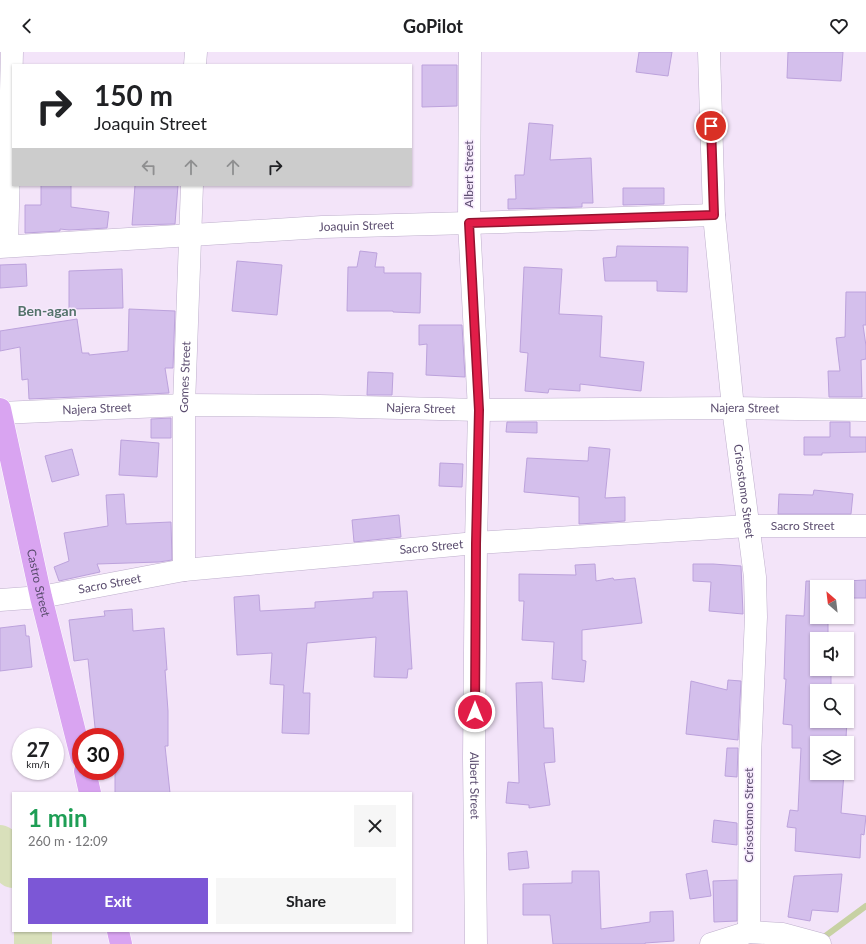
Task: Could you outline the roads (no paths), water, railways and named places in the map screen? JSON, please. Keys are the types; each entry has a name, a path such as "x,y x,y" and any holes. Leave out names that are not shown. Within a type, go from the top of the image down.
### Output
{"main road":[{"name":"Castro Street","path":"0,412 41,598 74,728"},
{"path":"87,780 90,792"},
{"path":"118,932 121,944"}],"street":[{"path":"4,246 12,52"},
{"path":"195,64 196,52"},
{"name":"Albert Street","path":"470,52 469,223 479,410 474,758 476,944"},
{"name":"Crisostomo Street","path":"709,52 714,215 733,408 755,577 756,617 750,756 749,932"},
{"name":"Gomes Street","path":"184,570 184,405 192,186"},
{"name":"Joaquin Street","path":"4,246 322,226 714,215"},
{"name":"Najera Street","path":"0,412 184,405 320,406 479,410 733,408 866,410"},
{"name":"Sacro Street","path":"0,600 41,598 184,570 476,544 748,526 866,526"},
{"path":"710,944 749,932 783,934 812,942"}],"waterway":[{"path":"0,844 12,867"},
{"path":"820,940 866,906"},
{"path":"33,932 33,944"}],"district":[{"name":"Ben-agan","path":"47,311"}]}
